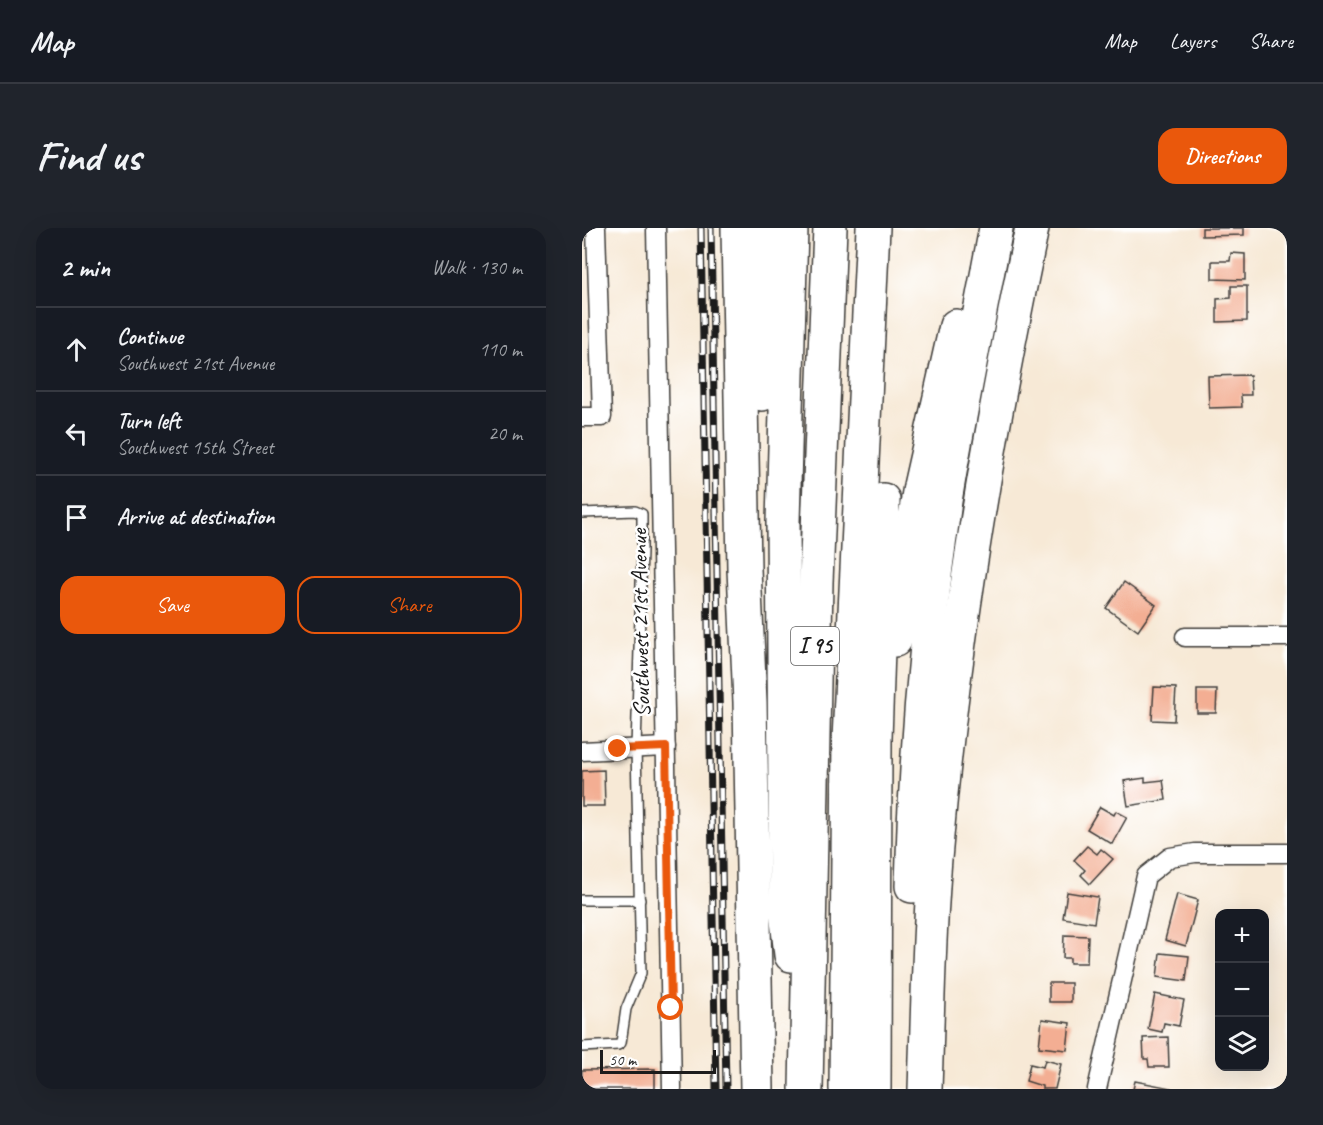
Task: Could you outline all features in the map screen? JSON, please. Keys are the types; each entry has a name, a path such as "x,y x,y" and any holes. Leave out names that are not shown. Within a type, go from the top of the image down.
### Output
{"highway":[{"path":"738,228 757,1089"},
{"path":"750,702 758,570 767,228"},
{"path":"791,228 783,544 785,888 786,911 811,1081"},
{"name":"I 95","path":"811,1081 815,628 830,228"},
{"path":"811,1081 843,228"},
{"path":"846,1089 849,740 873,228"},
{"path":"874,1089 875,739 884,449 895,228"},
{"path":"875,739 901,608 927,455 980,228"},
{"path":"912,1089 912,871 922,687 934,580 950,474 996,228"},
{"path":"926,1089 932,896 946,744 987,458 1032,228"}],"street":[{"path":"582,417 602,417 596,228"},
{"name":"Southwest 21st Avenue","path":"656,228 672,1089"},
{"path":"1185,637 1287,637"},
{"path":"582,751 666,747"},
{"path":"1097,1089 1146,876 1170,857 1195,854 1287,853"}],"lane":[{"path":"582,513 635,511 642,514 636,748 641,973 626,1009 622,1041 618,1046 582,1047"},
{"path":"582,900 640,900"}],"building":[{"path":"1202,228 1244,228 1244,235 1202,236"},
{"path":"1231,253 1245,254 1245,280 1212,279 1212,261 1230,261"},
{"path":"1231,286 1247,286 1247,321 1217,322 1217,299 1231,298"},
{"path":"1250,375 1251,395 1241,395 1242,407 1209,408 1208,376"},
{"path":"1124,582 1156,605 1138,631 1106,608"},
{"path":"1154,687 1176,688 1174,721 1152,720"},
{"path":"1197,690 1217,690 1216,713 1197,713"},
{"path":"604,770 605,806 582,806 582,771"},
{"path":"1145,778 1145,782 1163,780 1166,800 1128,806 1124,781"},
{"path":"1100,807 1114,815 1116,811 1127,817 1112,844 1087,829"},
{"path":"1087,846 1097,854 1101,849 1113,859 1090,884 1081,875 1085,870 1074,860"},
{"path":"1067,892 1098,897 1094,923 1063,918"},
{"path":"1177,894 1198,900 1186,946 1165,940"},
{"path":"1064,935 1088,936 1087,963 1070,963 1070,958 1063,958"},
{"path":"1160,953 1189,956 1186,981 1157,977"},
{"path":"1049,983 1071,983 1071,1002 1049,1002"},
{"path":"1155,994 1184,1000 1179,1026 1164,1023 1162,1032 1148,1029"},
{"path":"1042,1019 1070,1023 1067,1050 1039,1047"},
{"path":"1168,1037 1169,1067 1149,1067 1148,1059 1144,1059 1143,1038"},
{"path":"1045,1060 1061,1064 1055,1089 1042,1089 1042,1086 1026,1081 1030,1064 1043,1067"},
{"path":"655,1069 655,1089 582,1089 582,1070"},
{"path":"1135,1081 1171,1088 1171,1089 1133,1089"}],"railway":[{"path":"701,228 716,1089"},
{"path":"711,228 726,1089"}],"route":[{"path":"618,749 666,747 671,1008"}]}
